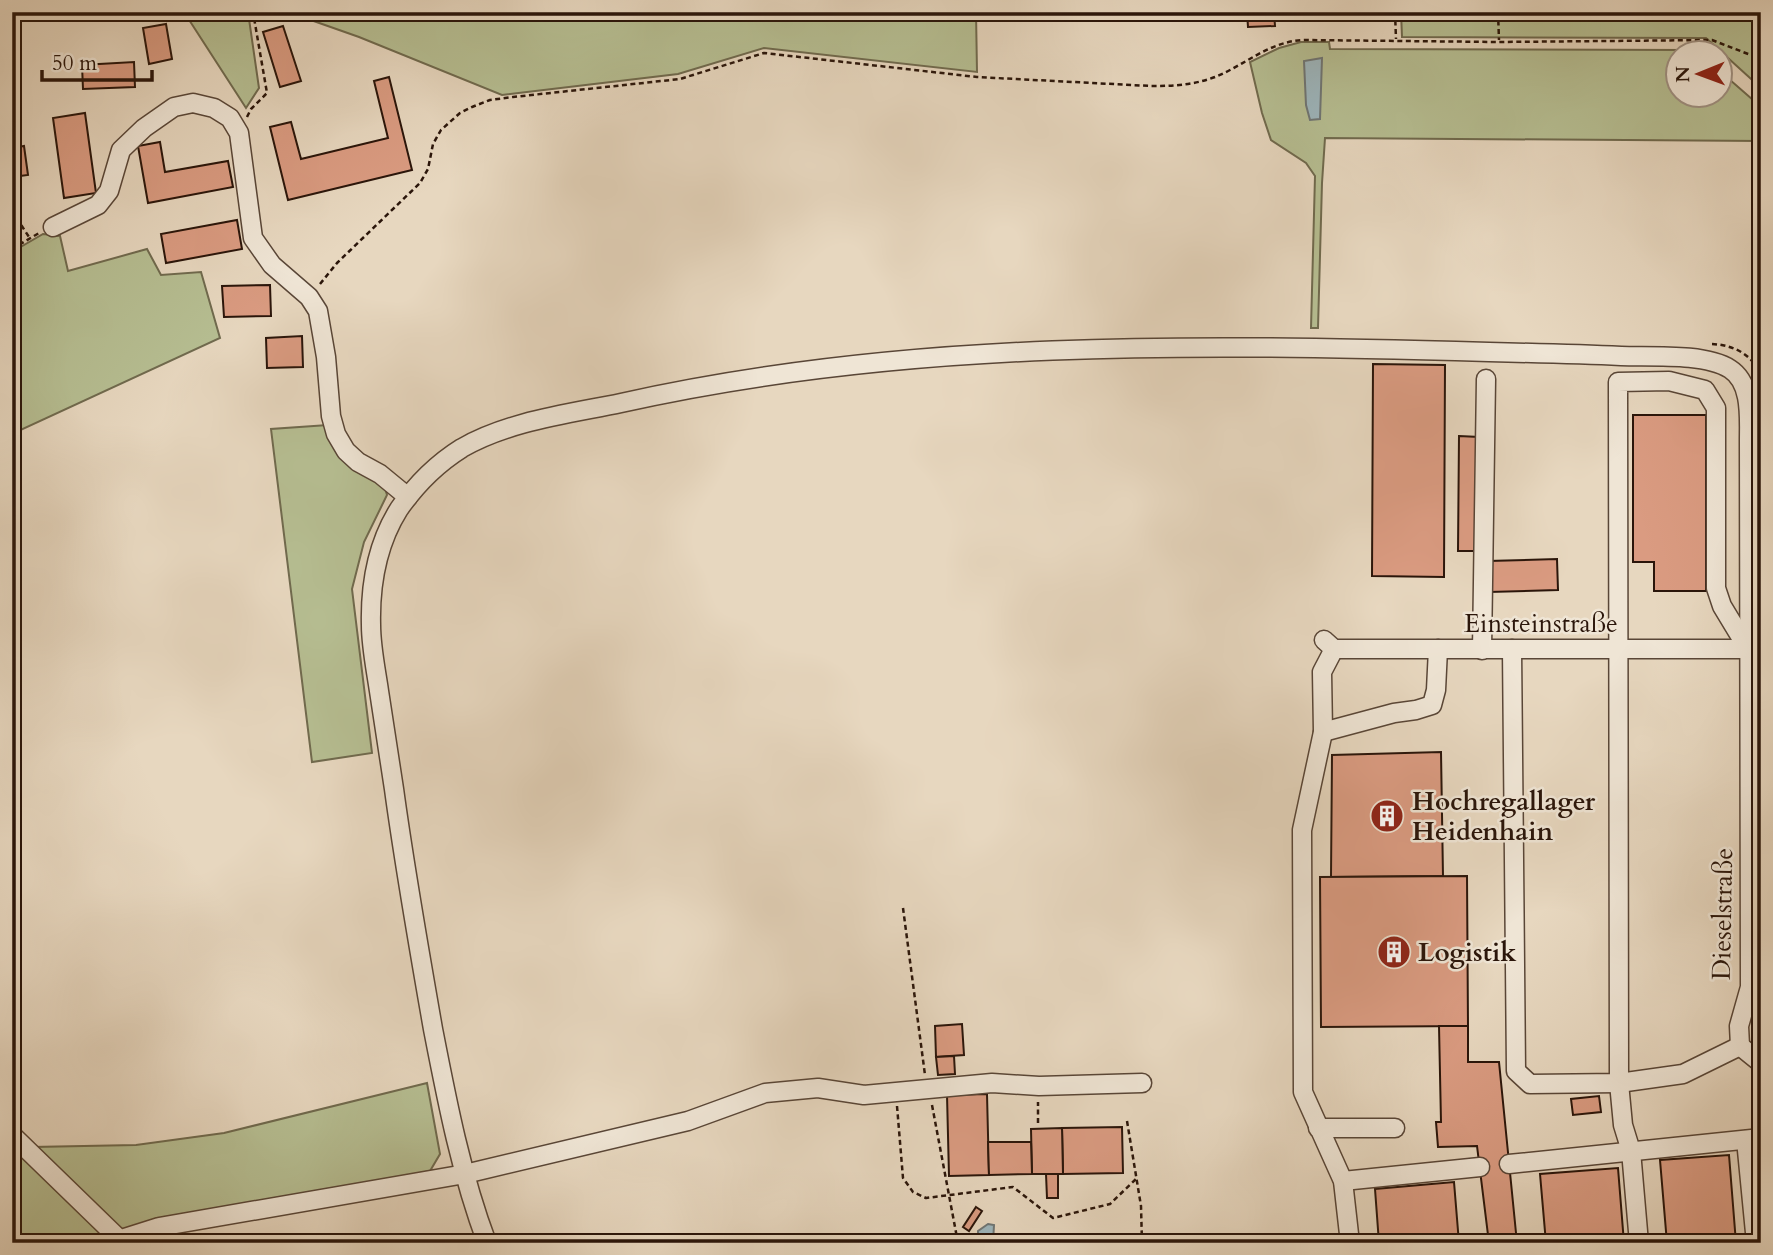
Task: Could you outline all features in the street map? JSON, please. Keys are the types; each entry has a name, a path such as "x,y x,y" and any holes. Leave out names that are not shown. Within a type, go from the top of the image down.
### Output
{"street":[{"path":"53,227 97,205 109,191 121,150 144,128 173,107 193,103 214,108 230,118 239,133 253,239 272,265 309,297 318,311 328,396 336,434 346,451 358,462 380,474 408,497"},
{"name":"Dieselstraße","path":"487,1243 465,1174 446,1097 422,970 370,631 376,563 396,514 408,497 424,479 458,450 503,430 671,391 886,361 1041,349 1176,346 1356,348 1686,358 1717,362 1729,368 1740,377 1745,390 1749,440 1754,650 1750,987 1738,1026 1740,1046"},
{"path":"1482,650 1486,379"},
{"path":"1639,1243 1631,1151 1623,1125 1619,1083 1618,382 1669,381 1705,390 1716,408 1716,588 1722,606 1754,650"},
{"name":"Einsteinstraße","path":"1323,732 1322,672 1329,645 1482,650 1754,650"},
{"path":"1350,1243 1343,1181 1303,1092 1302,830 1323,732 1432,705 1436,690 1438,649"},
{"path":"1512,649 1516,1071 1530,1084 1619,1083 1683,1074 1740,1046 1761,1063"},
{"path":"12,1135 119,1241 159,1227 465,1174 688,1121 765,1093 818,1088 864,1095 992,1083 1039,1086 1142,1083"},
{"path":"1318,1128 1395,1128"},
{"path":"1509,1164 1753,1139 1756,1243"},
{"path":"1343,1181 1480,1167"}],"path":[{"path":"239,133 251,109 267,93 253,12"},
{"path":"1395,12 1396,39"},
{"path":"1499,12 1499,42"},
{"path":"309,297 337,263 420,183 428,169 433,144 448,122 460,113 490,100 680,79 764,53 977,77 1171,86 1191,84 1217,76 1279,43 1293,40 1712,40 1761,59"},
{"path":"12,211 29,237"},
{"path":"12,249 29,237 53,227"},
{"path":"1038,1123 1039,1086"},
{"path":"896,1093 903,1178 913,1192 926,1198 1013,1187 1053,1218 1110,1203 1136,1179"},
{"path":"1127,1121 1142,1206 1142,1243"}],"green space":[{"path":"184,12 248,12 259,88 246,108"},
{"path":"288,12 976,12 977,72 764,48 678,74 502,95 359,37"},
{"path":"1401,12 1761,12 1761,88 1734,63 1734,38 1402,37"},
{"path":"1301,42 1329,42 1330,49 1664,50 1664,108 1734,108 1734,83 1761,107 1761,141 1325,138 1318,328 1311,328 1315,176 1306,163 1271,140 1250,62 1279,48"},
{"path":"43,234 60,236 68,271 147,249 161,275 201,272 220,338 12,434 12,252"},
{"path":"328,425 385,488 387,495 364,542 352,589 372,753 312,762 271,429"},
{"path":"427,1083 440,1154 430,1171 122,1230 33,1147 136,1145 224,1133"},
{"path":"12,1141 111,1243 12,1243"}],"water":[{"path":"1322,58 1320,119 1310,120 1306,105 1304,61"},
{"path":"988,1224 994,1225 993,1243 978,1243 978,1231"}],"building":[{"path":"1247,12 1274,12 1275,26 1248,27"},
{"path":"166,24 172,59 149,64 143,28"},
{"path":"283,26 301,81 280,87 263,32"},
{"path":"134,62 135,87 83,89 82,65"},
{"path":"389,77 412,170 288,200 270,127 291,122 301,159 388,138 374,81"},
{"path":"85,113 96,193 64,198 53,118"},
{"path":"160,142 165,172 228,161 233,187 148,203 138,146"},
{"path":"24,146 28,175 12,177 12,148"},
{"path":"237,220 242,249 166,263 161,234"},
{"path":"270,285 271,316 224,317 222,286"},
{"path":"302,336 303,367 267,368 266,338"},
{"path":"1373,364 1445,365 1444,577 1372,576"},
{"path":"1633,415 1706,415 1706,591 1654,591 1654,562 1633,562"},
{"path":"1459,436 1479,437 1478,551 1458,551"},
{"path":"1557,559 1558,590 1489,592 1488,561"},
{"name":"Hochregallager Heidenhain","path":"1441,752 1443,876 1331,877 1332,755"},
{"name":"Logistik","path":"1467,876 1468,1026 1321,1027 1320,877"},
{"path":"962,1024 964,1055 936,1057 935,1026"},
{"path":"1439,1026 1468,1026 1468,1062 1499,1062 1517,1243 1489,1243 1477,1146 1438,1147 1436,1122 1441,1122"},
{"path":"954,1056 955,1074 938,1075 936,1057"},
{"path":"987,1094 989,1175 949,1176 947,1095"},
{"path":"1599,1096 1601,1112 1573,1115 1571,1099"},
{"path":"1122,1127 1123,1173 1063,1174 1062,1128"},
{"path":"1062,1128 1063,1174 1032,1174 1031,1129"},
{"path":"988,1142 1031,1142 1032,1174 989,1175"},
{"path":"1729,1155 1736,1243 1667,1243 1660,1160"},
{"path":"1618,1168 1624,1243 1546,1243 1540,1174"},
{"path":"1046,1174 1058,1174 1058,1198 1047,1198"},
{"path":"1454,1182 1459,1243 1379,1243 1375,1189"},
{"path":"976,1207 982,1211 969,1231 963,1227"},
{"path":"1098,1234 1099,1243 1010,1243 1010,1241"}],"place":[{"name":"Hochregallager Heidenhain","path":"1387,816"},
{"name":"Logistik","path":"1394,952"}]}
